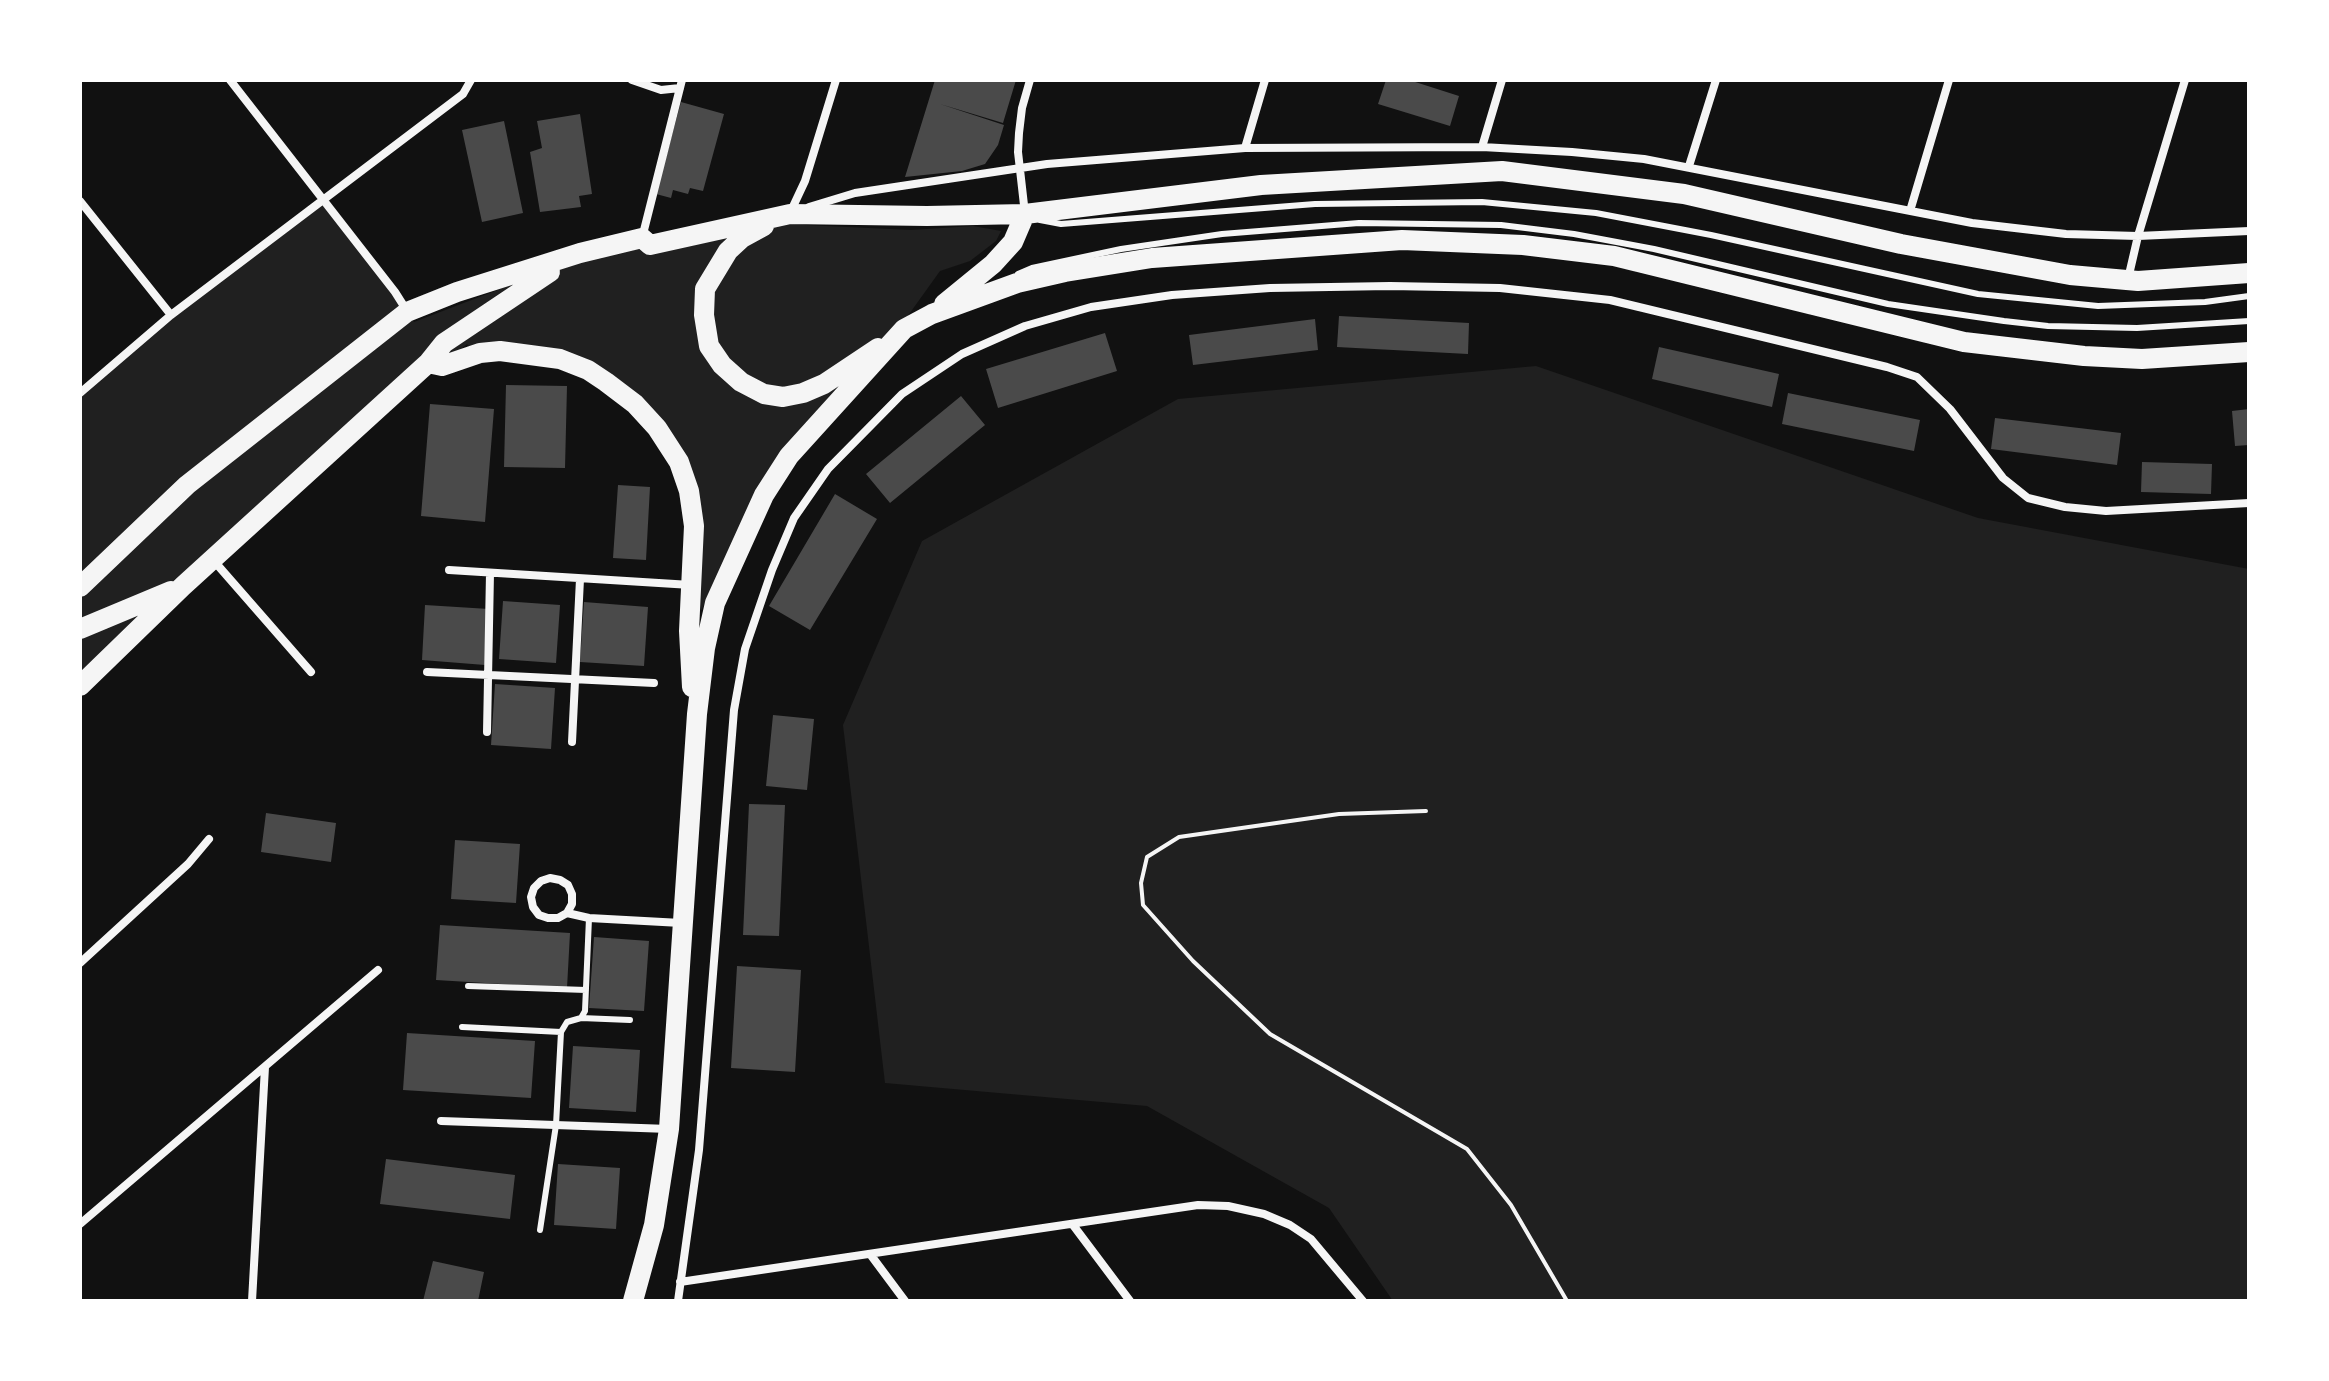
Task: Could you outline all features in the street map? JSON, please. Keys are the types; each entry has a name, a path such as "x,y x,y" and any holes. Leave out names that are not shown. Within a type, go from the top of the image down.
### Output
{"main road":[{"path":"80,587 187,485 407,312 457,292 580,253 642,238 650,245 790,214 1025,214 1261,185 1502,171 1684,194 1956,255 2070,275 2128,280 2249,273"},
{"path":"790,214 742,238 728,251 705,289 704,315 709,346 722,365 741,382 764,394 783,397 803,393 853,366 904,329 932,314 1017,283 1152,258 1402,240 1523,245 1614,256 1964,342 2084,356 2142,359 2249,352"},
{"path":"932,314 993,264 1013,242 1025,214"},
{"path":"80,686 183,586 428,363 444,343 580,253"},
{"path":"633,1301 654,1225 669,1129 697,714 705,648 715,603 764,495 789,456 904,329"},
{"path":"428,363 442,366 480,353 500,351 546,355 588,370 635,404 657,428 679,462 689,491 694,526 689,673 697,714"},
{"path":"80,629 183,586"}],"street":[{"path":"230,80 395,292 407,312"},
{"path":"80,393 171,315 463,94 471,80"},
{"path":"632,80 661,90 681,84"},
{"path":"790,214 805,181 836,80"},
{"path":"1025,214 1019,133 1030,80"},
{"path":"1245,148 1265,80"},
{"path":"1482,147 1502,80"},
{"path":"1689,166 1716,80"},
{"path":"1910,211 1949,80"},
{"path":"2128,280 2138,236 2185,80"},
{"path":"642,238 681,84"},
{"path":"790,214 855,193 1047,164 1245,148 1482,147 1572,152 1689,166 1972,223 2066,234 2138,236 2249,231"},
{"path":"80,201 171,315"},
{"path":"678,1301 699,1150 734,710 745,649 794,518 828,469 902,394 962,354 1025,326 1091,307 1172,295 1270,288 1390,286 1500,288 1610,300 1887,367 1917,377 1950,409 2003,478 2028,498 2065,507 2106,511 2249,503"},
{"path":"213,560 311,672"},
{"path":"449,570 691,585"},
{"path":"487,732 490,573"},
{"path":"572,742 580,579"},
{"path":"427,672 654,683"},
{"path":"80,963 188,864 209,839"},
{"path":"567,913 572,904 568,885 550,878 534,888 531,897 533,907 539,915 548,918 558,918 567,913 589,918 684,923"},
{"path":"80,1224 378,970"},
{"path":"252,1301 265,1067"},
{"path":"441,1121 669,1129"},
{"path":"680,1282 1198,1205 1228,1206 1264,1214 1290,1225 1311,1239 1363,1301"},
{"path":"1073,1225 1130,1301"},
{"path":"870,1254 905,1301"}],"lane":[{"path":"1025,214 1061,224 1315,204 1482,202 1596,213 1978,294 2098,306 2205,302 2249,296"},
{"path":"932,314 1032,268 1121,249 1222,234 1359,223 1433,223 1501,225 1574,234 1654,249 1888,304 2004,321 2048,326 2137,328 2249,321"},
{"path":"581,1018 585,1011 589,918"},
{"path":"468,986 586,990"},
{"path":"540,1230 556,1125 561,1032 567,1022 581,1018 630,1020"},
{"path":"462,1027 561,1032"}],"path":[{"path":"1426,811 1339,814 1179,837 1147,857 1141,883 1143,905 1193,961 1270,1034 1467,1149 1511,1205 1567,1301"}],"shaded area":[{"path":"321,198 414,322 584,257 784,224 911,230 973,226 1001,231 996,241 970,261 940,271 897,331 773,463 701,611 675,470 625,402 554,361 478,355 467,344 209,558 80,683 80,393"},
{"path":"1536,366 1978,518 2249,569 2249,1301 1393,1301 1329,1208 1147,1106 885,1083 843,725 922,541 1178,399"}],"building":[{"path":"935,80 1016,80 1003,123 940,104 1004,125 998,145 985,164 962,171 905,177"},
{"path":"1386,80 1409,80 1459,96 1450,126 1378,104"},
{"path":"681,102 724,114 703,191 690,188 688,194 673,190 671,198 656,194"},
{"path":"580,114 592,194 579,196 581,207 540,212 530,152 542,148 537,121"},
{"path":"504,121 523,213 482,222 462,130"},
{"path":"1339,316 1469,323 1468,354 1337,347"},
{"path":"1315,319 1318,350 1193,365 1189,335"},
{"path":"1105,333 1117,371 998,408 986,369"},
{"path":"1659,347 1779,374 1772,407 1652,379"},
{"path":"506,385 567,386 565,468 504,467"},
{"path":"1788,393 1920,420 1914,451 1782,424"},
{"path":"961,396 985,425 890,503 866,474"},
{"path":"430,404 494,409 485,522 421,516"},
{"path":"2249,409 2249,445 2235,446 2232,411"},
{"path":"1995,418 2121,433 2117,465 1991,449"},
{"path":"2142,462 2212,464 2211,494 2141,492"},
{"path":"618,485 650,487 646,560 613,558"},
{"path":"835,494 877,519 810,630 769,606"},
{"path":"503,601 560,605 556,663 499,659"},
{"path":"584,602 648,607 644,666 580,662"},
{"path":"425,605 489,609 485,665 422,660"},
{"path":"495,684 555,688 551,749 491,745"},
{"path":"773,715 814,719 807,790 766,786"},
{"path":"749,804 785,805 779,936 743,935"},
{"path":"266,813 336,823 331,862 261,852"},
{"path":"455,840 520,844 516,903 451,899"},
{"path":"440,925 570,933 567,988 436,980"},
{"path":"594,937 649,941 644,1011 589,1008"},
{"path":"737,966 801,970 795,1072 731,1068"},
{"path":"407,1033 535,1041 531,1098 403,1090"},
{"path":"573,1046 640,1050 636,1112 569,1108"},
{"path":"386,1159 515,1175 510,1219 380,1204"},
{"path":"558,1164 620,1168 616,1229 554,1225"},
{"path":"433,1261 484,1272 478,1301 423,1301"}]}
